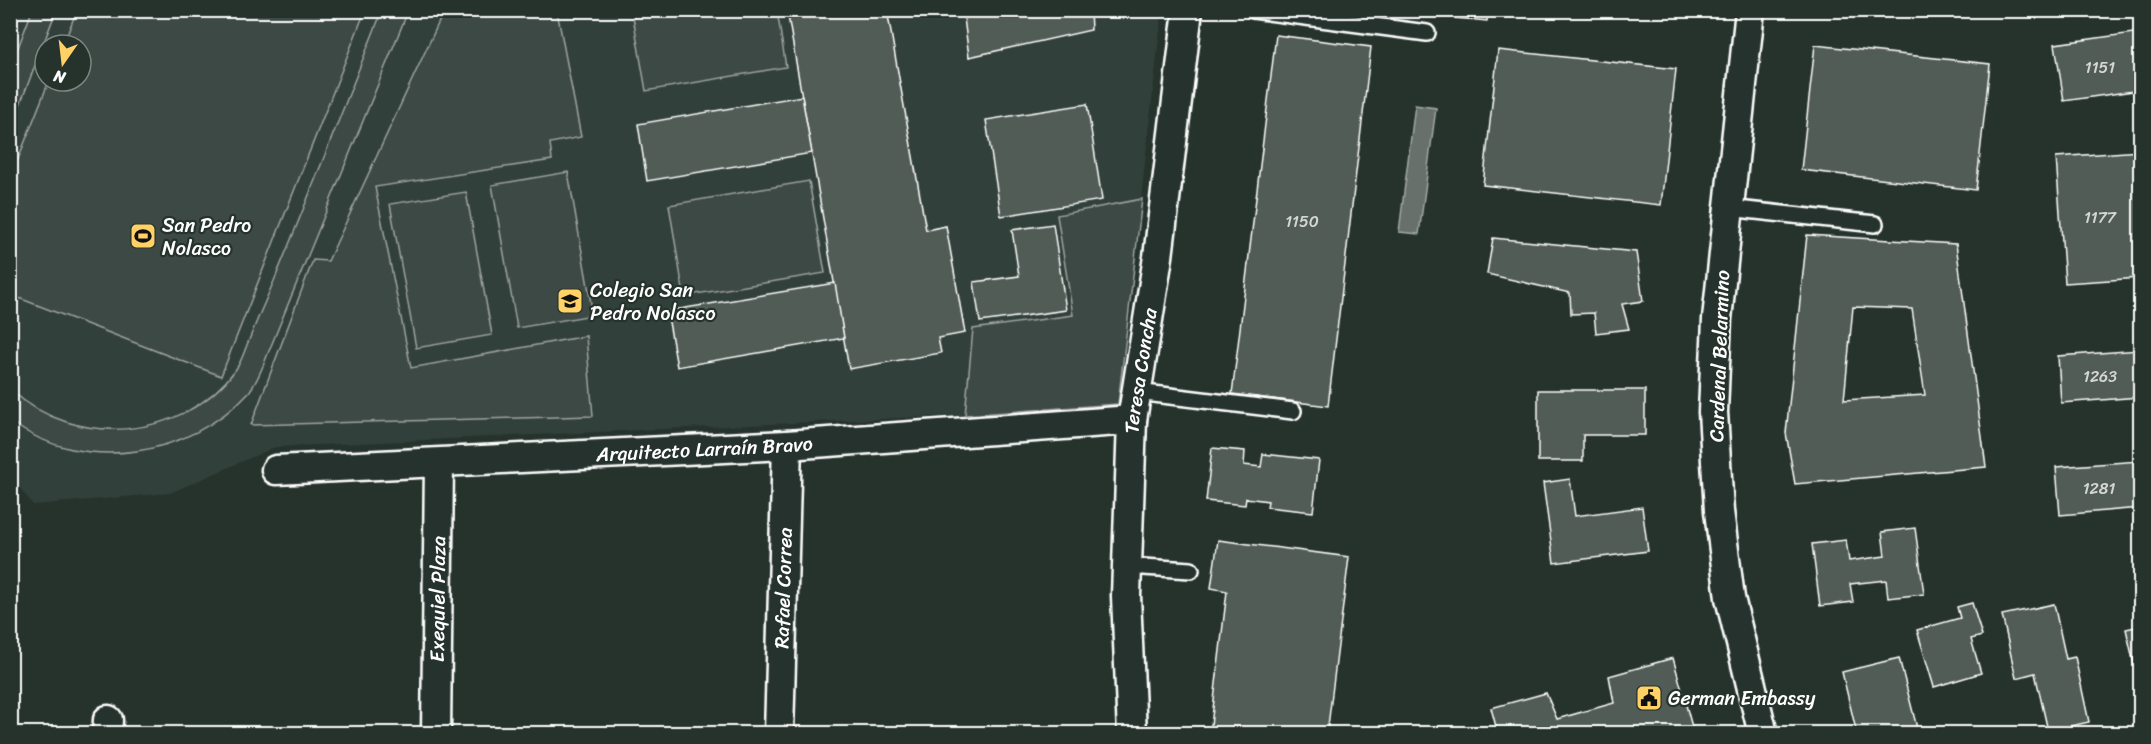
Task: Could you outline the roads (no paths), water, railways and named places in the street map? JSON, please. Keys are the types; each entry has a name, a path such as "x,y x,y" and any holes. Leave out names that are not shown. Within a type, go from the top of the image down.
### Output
{"street":[{"name":"Cardenal Belarmino","path":"1750,10 1717,319 1713,412 1719,511 1730,598 1763,734"},
{"name":"Teresa Concha","path":"1132,734 1126,596 1134,406 1158,257 1189,11"},
{"name":"Arquitecto Larraín Bravo","path":"276,470 787,445 1134,406"},
{"name":"Rafael Correa","path":"779,734 787,445"},
{"name":"Exequiel Plaza","path":"436,734 439,463"}],"lane":[{"path":"1252,10 1427,33"},
{"path":"1728,208 1875,224"},
{"path":"1134,406 1293,411"},
{"path":"1127,566 1191,570"}],"place":[{"name":"San Pedro Nolasco","path":"143,236"},
{"name":"Colegio San Pedro Nolasco","path":"570,301"},
{"name":"German Embassy","path":"1649,698"}]}
